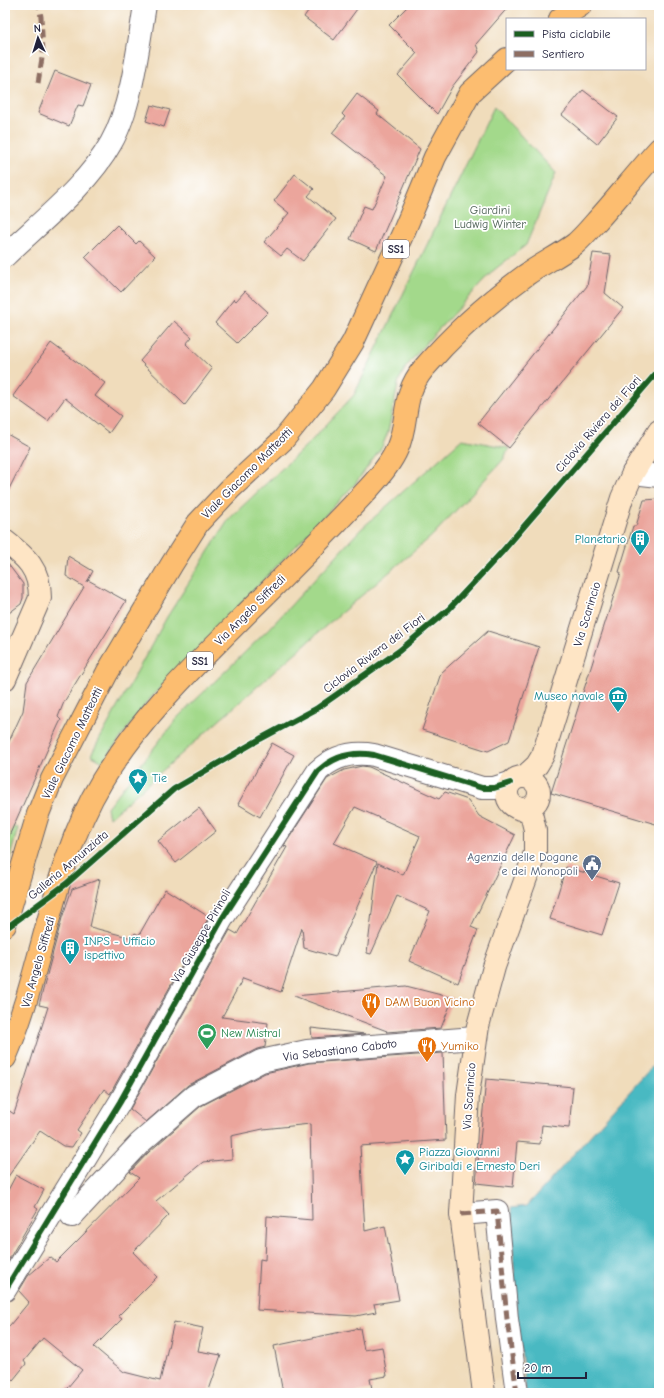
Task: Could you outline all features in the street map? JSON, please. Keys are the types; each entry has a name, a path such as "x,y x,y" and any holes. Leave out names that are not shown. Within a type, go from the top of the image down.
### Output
{"main road":[{"path":"562,18 581,5"},
{"name":"Viale Giacomo Matteotti","path":"5,925 38,814 52,779 107,673 198,523 230,489 283,440 324,389 353,342 404,231 435,157 470,92 506,60"},
{"name":"Via Angelo Siffredi","path":"5,1058 29,995 62,875 78,830 101,783 131,737 167,696 372,484 396,451 402,434 407,399 422,370 475,316 525,276 576,243 613,204 659,149"}],"street":[{"path":"5,256 91,173 112,142 133,79 145,5"},
{"name":"Via Scarincio","path":"524,782 543,755 622,498 633,473 659,430"},
{"path":"633,473 659,476"},
{"path":"5,540 22,553 36,572 40,584 40,598 5,679"},
{"name":"Via Giuseppe Pirinoli","path":"5,1290 120,1102 222,919 318,771 336,758 362,753 374,755 482,788 494,788 524,782"},
{"path":"524,782 539,796 534,806 530,808 519,809 510,804 506,794 524,782"},
{"name":"Via Scarincio","path":"484,1393 461,1214 468,1094 475,1038 494,967 534,853 535,830 530,808"},
{"name":"Via Sebastiano Caboto","path":"72,1216 140,1143 194,1096 261,1061 307,1052 475,1038"},
{"path":"461,1214 497,1210 507,1319 517,1393"}],"green space":[{"name":"Giardini Ludwig Winter","path":"494,107 556,173 526,245 494,270 424,345 406,367 399,380 388,432 382,447 355,484 147,702 103,762 91,755 167,617 229,519 313,439 354,395"},
{"path":"462,439 509,448 503,460 432,536 328,624 109,818 107,808 178,717 270,628 360,530"},
{"path":"5,824 18,828 5,875"}],"water":[{"path":"659,1059 659,1393 526,1393 516,1306 511,1208 527,1206"}],"building":[{"path":"312,5 360,5 334,40 304,17"},
{"path":"409,5 510,5 476,44 479,52 452,87 437,114 398,75 417,53 389,25"},
{"path":"55,71 91,85 83,106 78,105 69,126 38,113"},
{"path":"583,90 618,117 597,144 562,115"},
{"path":"357,94 379,111 377,114 420,149 376,251 350,239 364,206 372,209 387,176 332,133 345,117 342,114"},
{"path":"151,105 170,110 164,127 146,121"},
{"path":"295,174 314,189 308,196 336,219 303,261 287,249 281,256 264,242 289,213 274,201"},
{"path":"117,225 136,244 139,241 155,256 121,292 85,257"},
{"path":"593,253 611,255 605,293 623,308 509,448 478,423 587,286"},
{"path":"245,291 268,312 237,343 215,323 234,299 236,301"},
{"path":"174,321 192,337 186,344 212,369 185,405 140,361"},
{"path":"51,343 105,383 95,396 121,416 109,433 65,398 48,421 13,396"},
{"path":"5,433 30,447 5,497"},
{"name":"Museo navale","path":"659,499 659,825 551,793 621,573 619,572 633,526 636,526 644,500"},
{"path":"68,556 93,571 88,580 126,601 64,702 58,717 61,720 5,845 5,750 23,711 27,682 84,587 66,576"},
{"path":"5,560 23,584 23,598 21,604 5,616"},
{"path":"488,631 539,647 509,741 488,751 422,730 441,673"},
{"path":"272,743 294,755 260,817 238,804"},
{"path":"362,766 369,767 439,799 445,792 468,800 479,816 515,835 471,927 478,930 458,983 409,961 430,911 397,896 371,954 367,953 378,863 403,875 420,836 355,807 334,843 377,862 335,957 304,948 302,928 281,992 243,978 222,1017 268,1023 265,1047 255,1050 188,1085 146,1122 130,1109 230,930 237,934 287,847 284,846 327,779 344,770"},
{"path":"199,808 216,831 176,863 158,841"},
{"path":"566,867 619,883 602,935 550,919"},
{"path":"100,879 90,927 132,938 135,933 139,935 165,889 209,917 110,1094 104,1089 77,1130 81,1133 72,1147 63,1146 40,1131 5,1181 5,1108 14,1114 48,1007 39,1005 62,918 72,889"},
{"path":"406,986 453,998 441,1028 386,1032 387,1031 294,996"},
{"path":"311,1028 365,1034 312,1038"},
{"path":"443,1053 446,1140 360,1146 365,1231 385,1226 399,1300 374,1304 376,1312 356,1316 257,1310 260,1259 265,1260 267,1216 312,1220 310,1124 263,1129 231,1136 232,1159 203,1162 156,1201 169,1215 133,1252 157,1277 118,1316 122,1319 94,1347 124,1372 160,1381 174,1322 203,1328 198,1351 221,1355 208,1393 63,1393 82,1370 43,1338 24,1361 26,1364 5,1390 5,1331 29,1302 19,1291 28,1276 50,1257 56,1262 139,1178 130,1172 149,1152 201,1106 265,1073 309,1063"},
{"path":"486,1079 573,1087 569,1128 542,1125 540,1144 517,1142 513,1187 476,1183"},
{"path":"16,1175 44,1190 35,1207 38,1209 5,1266 5,1196"},
{"path":"360,1328 364,1350 382,1347 387,1376 370,1379 372,1389 355,1393 283,1393 274,1346"}],"marked path":[{"path":"38,83 43,52 39,5"},
{"path":"461,1214 497,1211 507,1319 517,1393"}],"cycle path":[{"name":"Ciclovia Riviera dei Fiori","path":"5,929 66,884 174,789 260,739 316,709 399,651 449,609 501,553 659,370"},
{"path":"5,1290 120,1102 222,919 318,771 337,758 351,754 366,754 374,755 482,788 494,788 510,783"}],"place":[{"name":"Planetario","path":"640,556"},
{"name":"Museo navale","path":"618,713"},
{"name":"Tie","path":"138,795"},
{"name":"Agenzia delle Dogane e dei Monopoli","path":"592,881"},
{"name":"INPS - Ufficio ispettivo","path":"70,965"},
{"name":"DAM Buon Vicino","path":"371,1019"},
{"name":"New Mistral","path":"207,1050"},
{"name":"Yumiko","path":"427,1063"},
{"name":"Piazza Giovanni Giribaldi e Ernesto Deri","path":"405,1176"}]}
